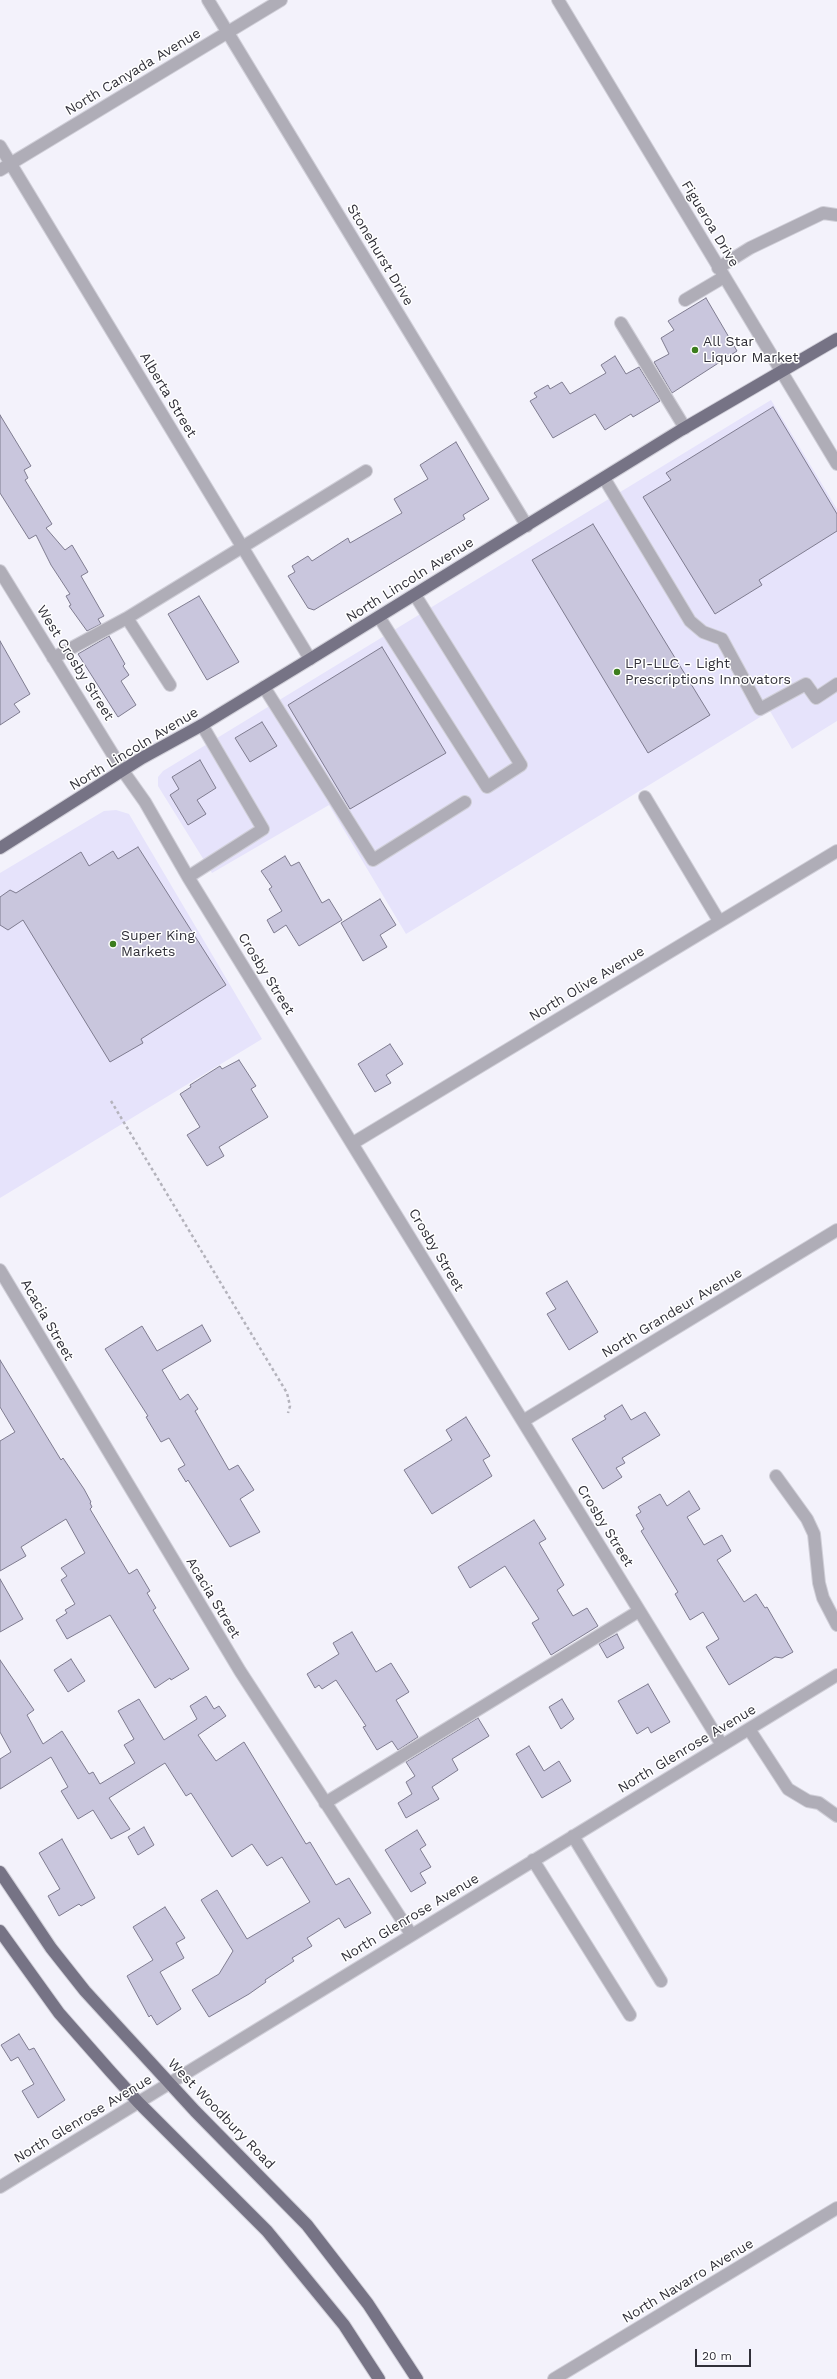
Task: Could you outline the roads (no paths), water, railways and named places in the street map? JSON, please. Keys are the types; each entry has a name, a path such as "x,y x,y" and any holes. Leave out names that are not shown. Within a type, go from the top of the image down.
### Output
{"main road":[{"name":"North Lincoln Avenue","path":"0,848 123,771 202,725 379,617 685,428 837,339"},
{"name":"West Woodbury Road","path":"0,1872 51,1948 85,1991 170,2084 307,2225 368,2304 417,2379"},
{"path":"0,1931 59,2012 138,2102 267,2231 344,2325 379,2379"}],"street":[{"name":"Stonehurst Drive","path":"208,0 527,526"},
{"name":"North Canyada Avenue","path":"0,170 281,0"},
{"name":"Figueroa Drive","path":"558,0 837,464"},
{"name":"Alberta Street","path":"0,146 310,659"},
{"path":"685,300 721,273 750,248 823,213 837,215"},
{"path":"621,323 685,428"},
{"path":"54,658 127,618 366,470"},
{"path":"604,478 690,621 703,632 722,639 760,709 806,684 816,698 837,684"},
{"name":"West Crosby Street","path":"0,571 123,771"},
{"path":"379,617 487,787 521,765 416,594"},
{"path":"127,618 170,686"},
{"path":"264,687 373,860 465,802"},
{"path":"188,877 263,829 202,725"},
{"name":"Crosby Street","path":"123,771 145,802 188,877 722,1745"},
{"path":"645,797 719,921"},
{"name":"North Olive Avenue","path":"353,1143 837,850"},
{"name":"North Grandeur Avenue","path":"523,1421 837,1230"},
{"name":"Acacia Street","path":"0,1270 227,1651 411,1934"},
{"path":"776,1476 807,1519 814,1534 819,1583 823,1598 837,1625"},
{"path":"325,1803 640,1611"},
{"name":"North Glenrose Avenue","path":"0,2187 170,2084 411,1934 837,1675"},
{"path":"749,1729 788,1789 808,1801 819,1803 837,1816"},
{"path":"573,1836 661,1981"},
{"path":"533,1860 630,2015"},
{"name":"North Navarro Avenue","path":"554,2379 837,2208"}],"place":[{"name":"All Star Liquor Market","path":"695,350"},
{"name":"LPI-LLC - Light Prescriptions Innovators","path":"617,672"},
{"name":"Super King Markets","path":"113,944"}]}
